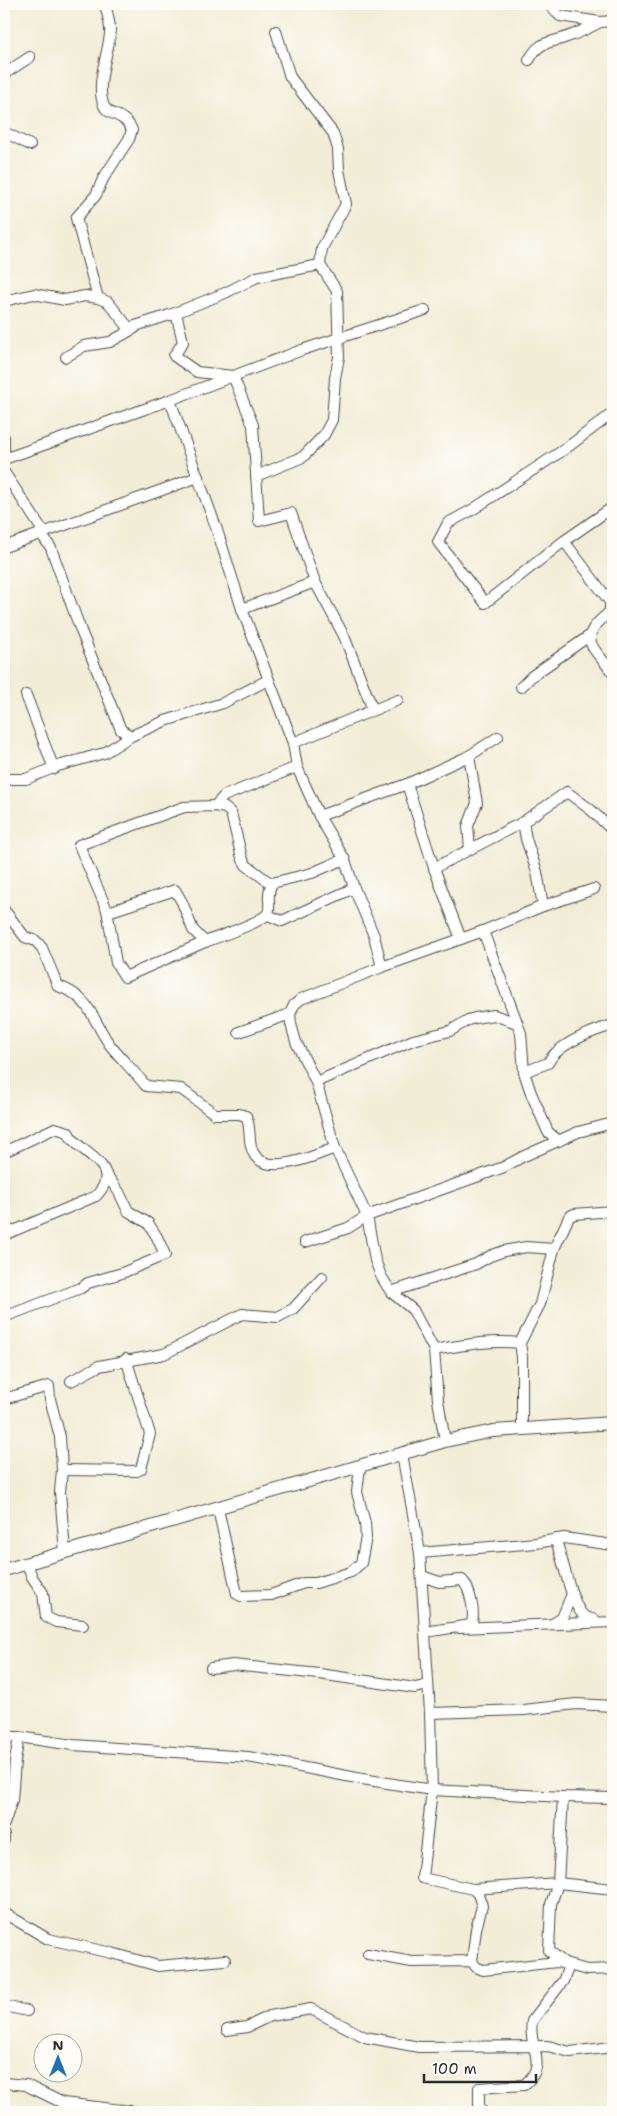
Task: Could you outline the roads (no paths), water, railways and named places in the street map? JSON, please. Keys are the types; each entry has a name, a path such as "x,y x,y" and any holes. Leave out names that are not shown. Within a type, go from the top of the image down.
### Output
{"main road":[{"path":"4,1570 218,1509 445,1441 493,1431 613,1423"}],"street":[{"path":"98,298 76,218 96,195 103,179 129,139 132,130 128,121 105,109 103,105 101,81 111,32 105,4"},
{"path":"548,4 560,16 600,22 613,21"},
{"path":"529,60 536,49 548,41 565,38 600,22"},
{"path":"256,476 303,456 324,435 332,420 335,378 339,357 337,291 320,265 322,248 346,204 339,170 338,149 333,133 290,77 276,31"},
{"path":"4,74 30,57"},
{"path":"4,132 30,145"},
{"path":"66,357 84,346 110,342 135,328 226,293 258,277 320,265"},
{"path":"4,301 34,294 65,300 85,296 98,298 108,302 129,328 176,313"},
{"path":"4,437 4,457 425,310"},
{"path":"176,313 183,342 174,356 197,372 233,376"},
{"path":"233,376 254,425 259,520 291,513 315,582 344,636 373,710"},
{"path":"170,400 242,609 293,743 297,767 319,816 345,860 354,888 374,936 382,967"},
{"path":"613,413 480,505 448,523 438,542 486,603 564,541 613,507"},
{"path":"4,472 8,481 43,531 44,538 51,548 81,631 121,730 132,736"},
{"path":"4,547 43,531 198,477"},
{"path":"521,687 532,676 589,636 595,624 612,611 610,602 564,541"},
{"path":"242,609 315,582"},
{"path":"589,636 592,645 613,673"},
{"path":"4,779 26,779 104,753 132,736 165,721 223,703 268,680"},
{"path":"26,695 54,769"},
{"path":"293,743 398,700"},
{"path":"319,816 407,784 469,756 498,736"},
{"path":"469,756 477,803 468,826 470,849"},
{"path":"215,806 224,796 297,767"},
{"path":"407,784 434,868 461,939"},
{"path":"434,868 523,822 567,792 591,810 613,831"},
{"path":"272,883 268,891 268,914 255,923 226,933 125,977 116,964 107,910 79,845 184,807 215,806 225,808 231,813 242,858 246,865 272,883 312,873 345,860"},
{"path":"523,822 526,839 537,872 542,906"},
{"path":"268,914 282,921 354,888"},
{"path":"445,1441 438,1400 434,1350 413,1310 391,1292 381,1276 375,1260 367,1216 335,1148 316,1082 296,1042 290,1024 290,1014 294,1005 301,999 382,967 483,931 542,906 594,889"},
{"path":"107,910 111,911 175,890 193,930 205,942"},
{"path":"4,910 25,937 36,941 42,948 58,986 77,994 83,1000 110,1044 146,1086 181,1089 215,1114 239,1114 246,1116 249,1122 251,1147 255,1156 269,1165 305,1158 335,1148"},
{"path":"483,931 520,1033 524,1072 548,1132 559,1140"},
{"path":"239,1032 290,1014"},
{"path":"316,1082 413,1040 450,1031 475,1018 494,1015 517,1023"},
{"path":"524,1072 548,1063 550,1058 564,1045 582,1038 592,1031 613,1025"},
{"path":"305,1242 348,1228 367,1216 504,1167 578,1132 613,1123"},
{"path":"4,1152 55,1128 68,1132 73,1141 102,1165 128,1210 148,1223 165,1255 122,1273 88,1283 81,1288 4,1317"},
{"path":"4,1235 96,1196 105,1183 105,1173"},
{"path":"522,1428 522,1357 520,1343 540,1304 554,1248 569,1217 574,1214 613,1211"},
{"path":"391,1292 476,1264 504,1251 526,1247 554,1248"},
{"path":"71,1381 99,1366 164,1354 242,1314 278,1317 294,1309 322,1277"},
{"path":"434,1350 479,1342 520,1343"},
{"path":"62,1470 137,1471 141,1469 150,1434 126,1360"},
{"path":"4,1399 48,1386 60,1437 62,1470 60,1492 65,1552"},
{"path":"402,1454 420,1553 430,1713 432,1790 422,1878 473,1889 558,1883 613,1888"},
{"path":"218,1509 237,1594 241,1596 271,1595 304,1584 316,1583 351,1572 361,1563 366,1537 365,1523 357,1492 360,1467"},
{"path":"420,1553 536,1543 555,1539 581,1539 613,1545"},
{"path":"555,1539 572,1594 585,1616 602,1622"},
{"path":"27,1563 32,1577 43,1593 46,1616 56,1622 83,1625"},
{"path":"422,1576 439,1582 462,1580 466,1584 473,1621 471,1625 460,1628"},
{"path":"554,1623 562,1618 572,1594"},
{"path":"425,1632 460,1628 613,1622"},
{"path":"211,1668 233,1665 319,1674 416,1688 428,1684"},
{"path":"430,1713 524,1710 576,1704 613,1706"},
{"path":"4,1737 19,1737 73,1745 248,1757 362,1779 432,1790 613,1798"},
{"path":"4,1824 6,1807 12,1800 19,1737"},
{"path":"563,1797 558,1883 551,1904 549,1950 569,1966"},
{"path":"4,1835 4,1840"},
{"path":"473,1889 478,1894 482,1906 476,1929 472,1961 476,1967 483,1970 557,1962 594,1971 613,1969"},
{"path":"4,1913 48,1939 112,1953 158,1966 225,1960"},
{"path":"368,1954 412,1962 472,1961"},
{"path":"482,2112 478,2106 479,2088 524,2085 536,2072 538,2065 531,2029 532,2021 563,1981 569,1966"},
{"path":"4,2006 27,2011"},
{"path":"227,2030 247,2027 270,2016 311,2009 365,2037 419,2048 440,2046 534,2048 548,2046 570,2052 613,2048"},
{"path":"4,2083 30,2087 63,2103 138,2112"},
{"path":"30,2087 58,2103 60,2112"}]}
